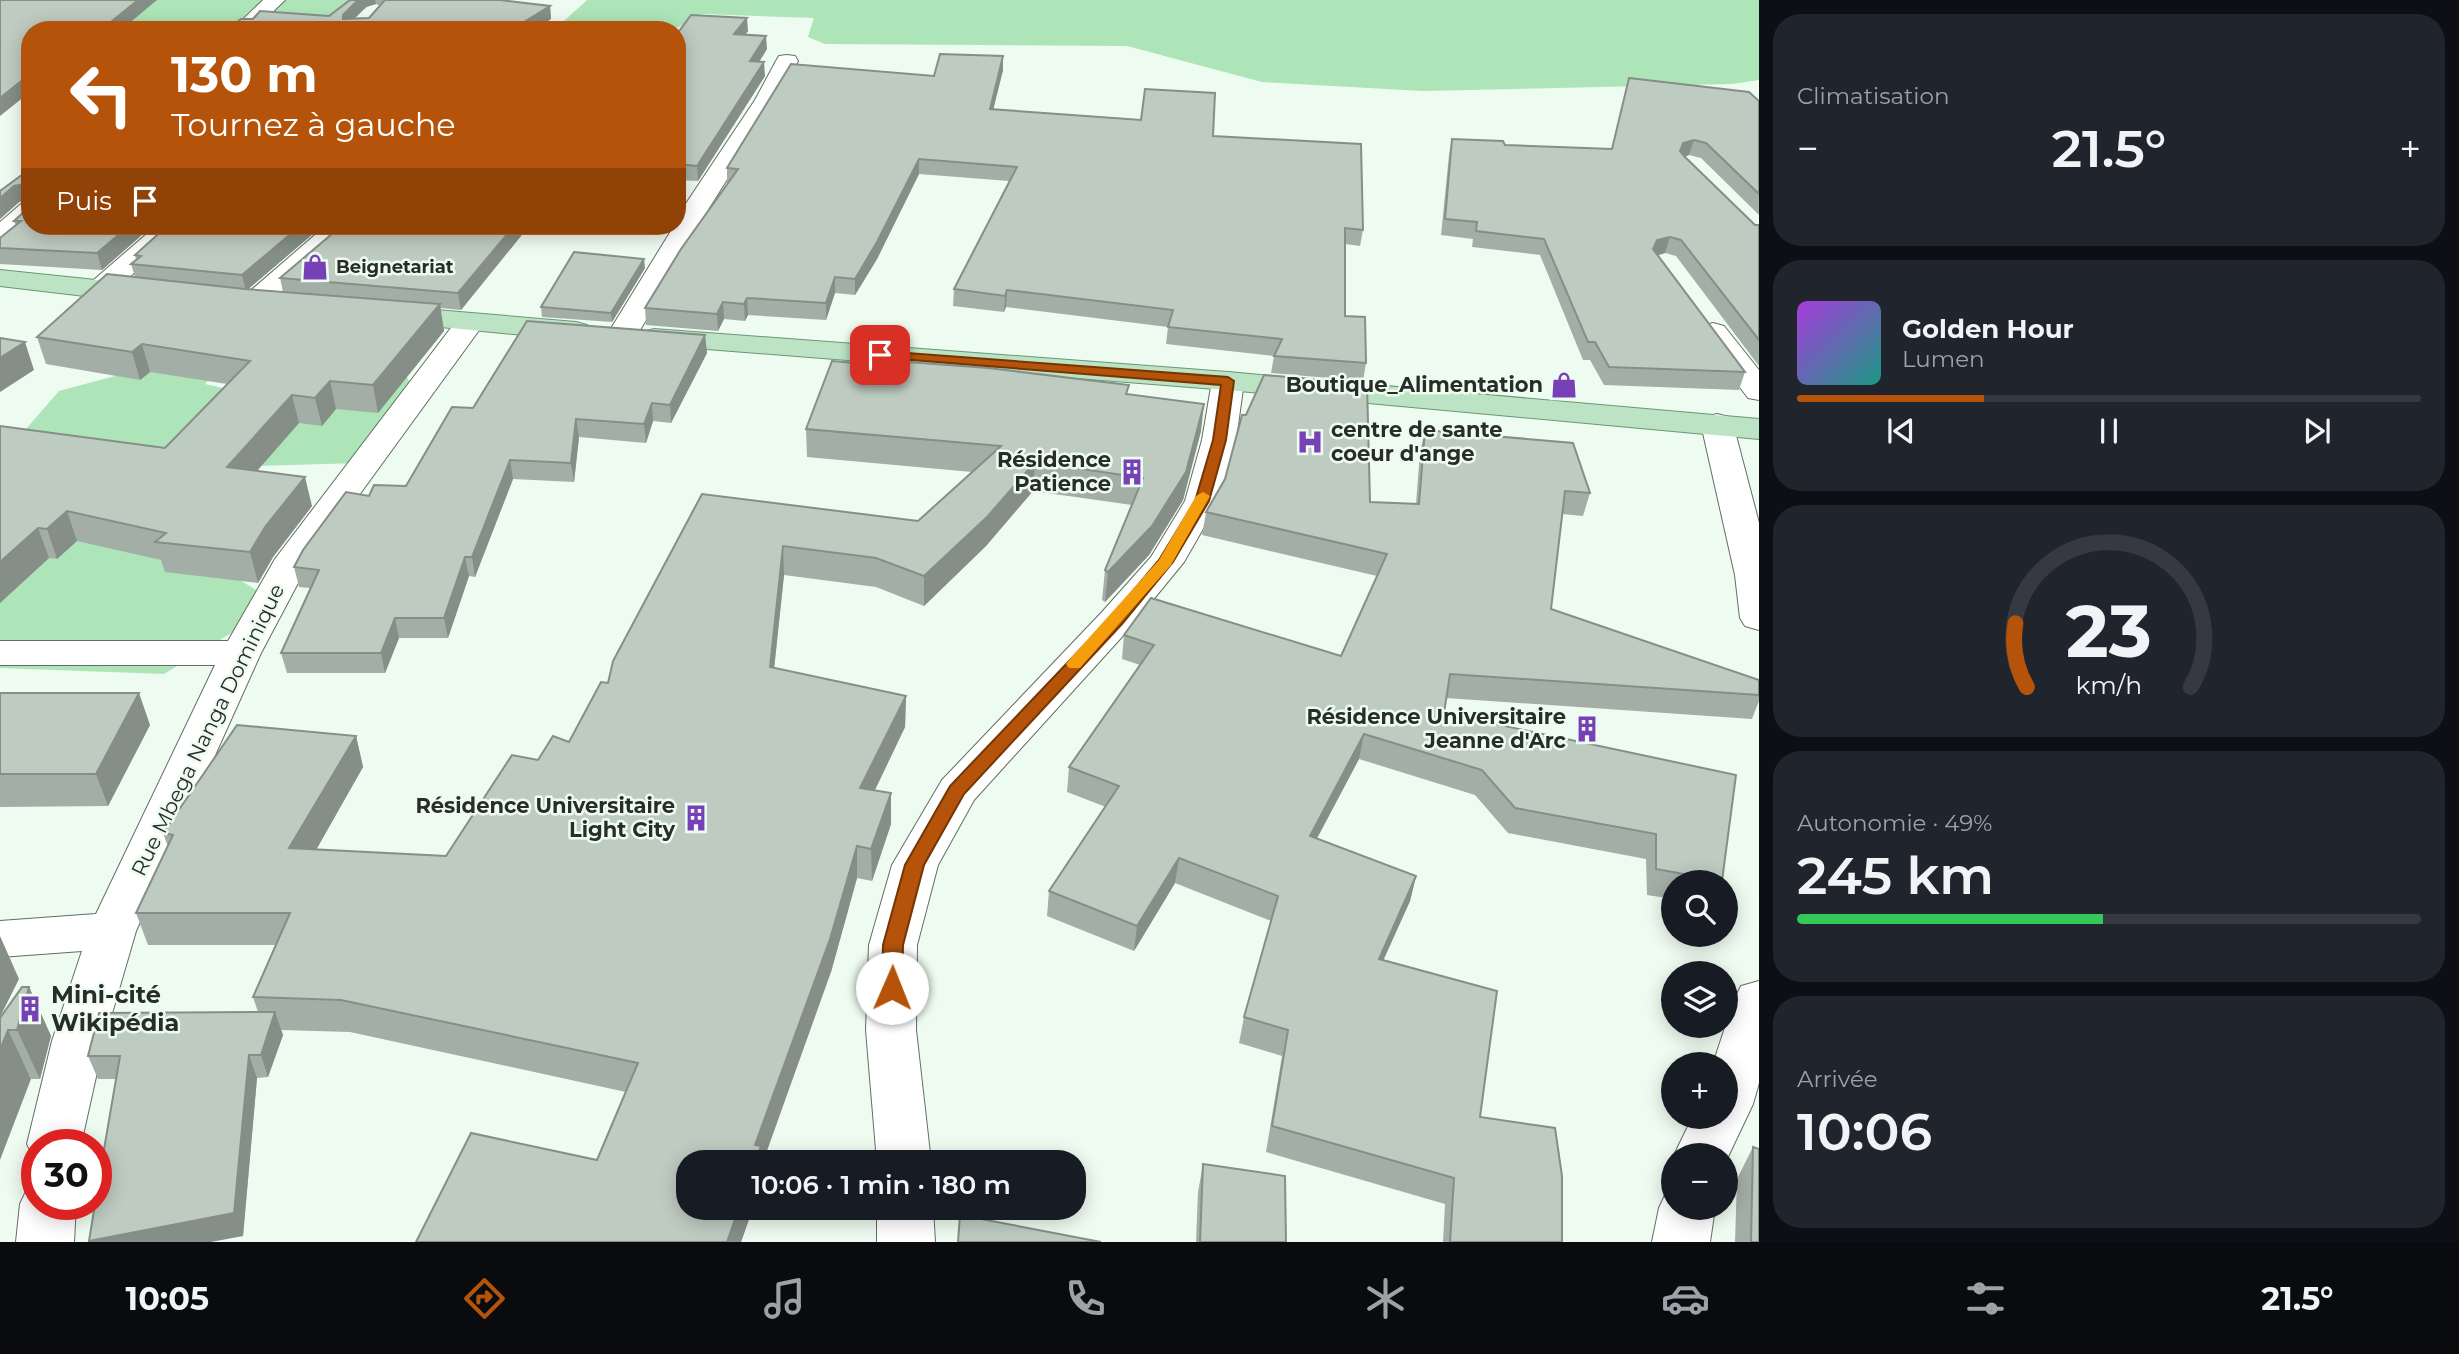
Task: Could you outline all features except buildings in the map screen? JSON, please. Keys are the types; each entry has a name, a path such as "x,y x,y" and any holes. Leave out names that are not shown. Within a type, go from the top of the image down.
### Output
{"main road":[{"path":"0,278 173,297"},
{"path":"238,302 293,307"},
{"path":"361,313 1228,381 1759,429"}],"street":[{"path":"252,21 275,0"},
{"path":"686,230 696,208 766,100 787,61"},
{"path":"0,236 21,218"},
{"path":"99,290 162,235"},
{"path":"238,302 336,235"},
{"path":"622,335 684,235"},
{"path":"1696,309 1759,391"},
{"name":"Rue Mbega Nanga Dominique","path":"57,1129 78,1041 112,931 241,653 288,566 470,322"},
{"path":"903,1150 891,1030 893,945 915,865 957,790 1116,620 1166,562 1202,501 1219,440 1228,381"},
{"path":"1717,424 1754,575 1759,618"},
{"path":"0,653 241,653"},
{"path":"0,939 112,931"},
{"path":"1738,1066 1759,1000"},
{"path":"44,1242 46,1220"},
{"path":"905,1220 906,1242"},
{"path":"1681,1242 1685,1220"}],"green space":[{"path":"7,0 377,0 357,15 254,18 251,21 21,22 0,5"},
{"path":"587,0 1759,0 1759,80 1732,84 1423,91 1262,82 1127,46 825,44 808,37 814,18 702,14 686,23 564,21"},
{"path":"243,342 205,384 290,403 394,350 415,394 361,463 111,470 140,521 263,594 233,632 164,674 0,668 0,459 59,391"}],"slow traffic":[{"path":"1074,664 1166,562 1203,496"}],"place":[{"name":"Beignetariat","path":"315,267"},
{"name":"Boutique_Alimentation","path":"1564,385"},
{"name":"centre de sante coeur d'ange","path":"1310,442"},
{"name":"Résidence Patience","path":"1132,472"},
{"name":"Résidence Universitaire Jeanne d'Arc","path":"1587,729"},
{"name":"Résidence Universitaire Light City","path":"696,818"},
{"name":"Mini-cité Wikipédia","path":"30,1009"}],"route":[{"path":"880,355 1228,381 1219,440 1202,501 1166,562 1116,620 957,790 915,865 893,945 892,988"}]}
